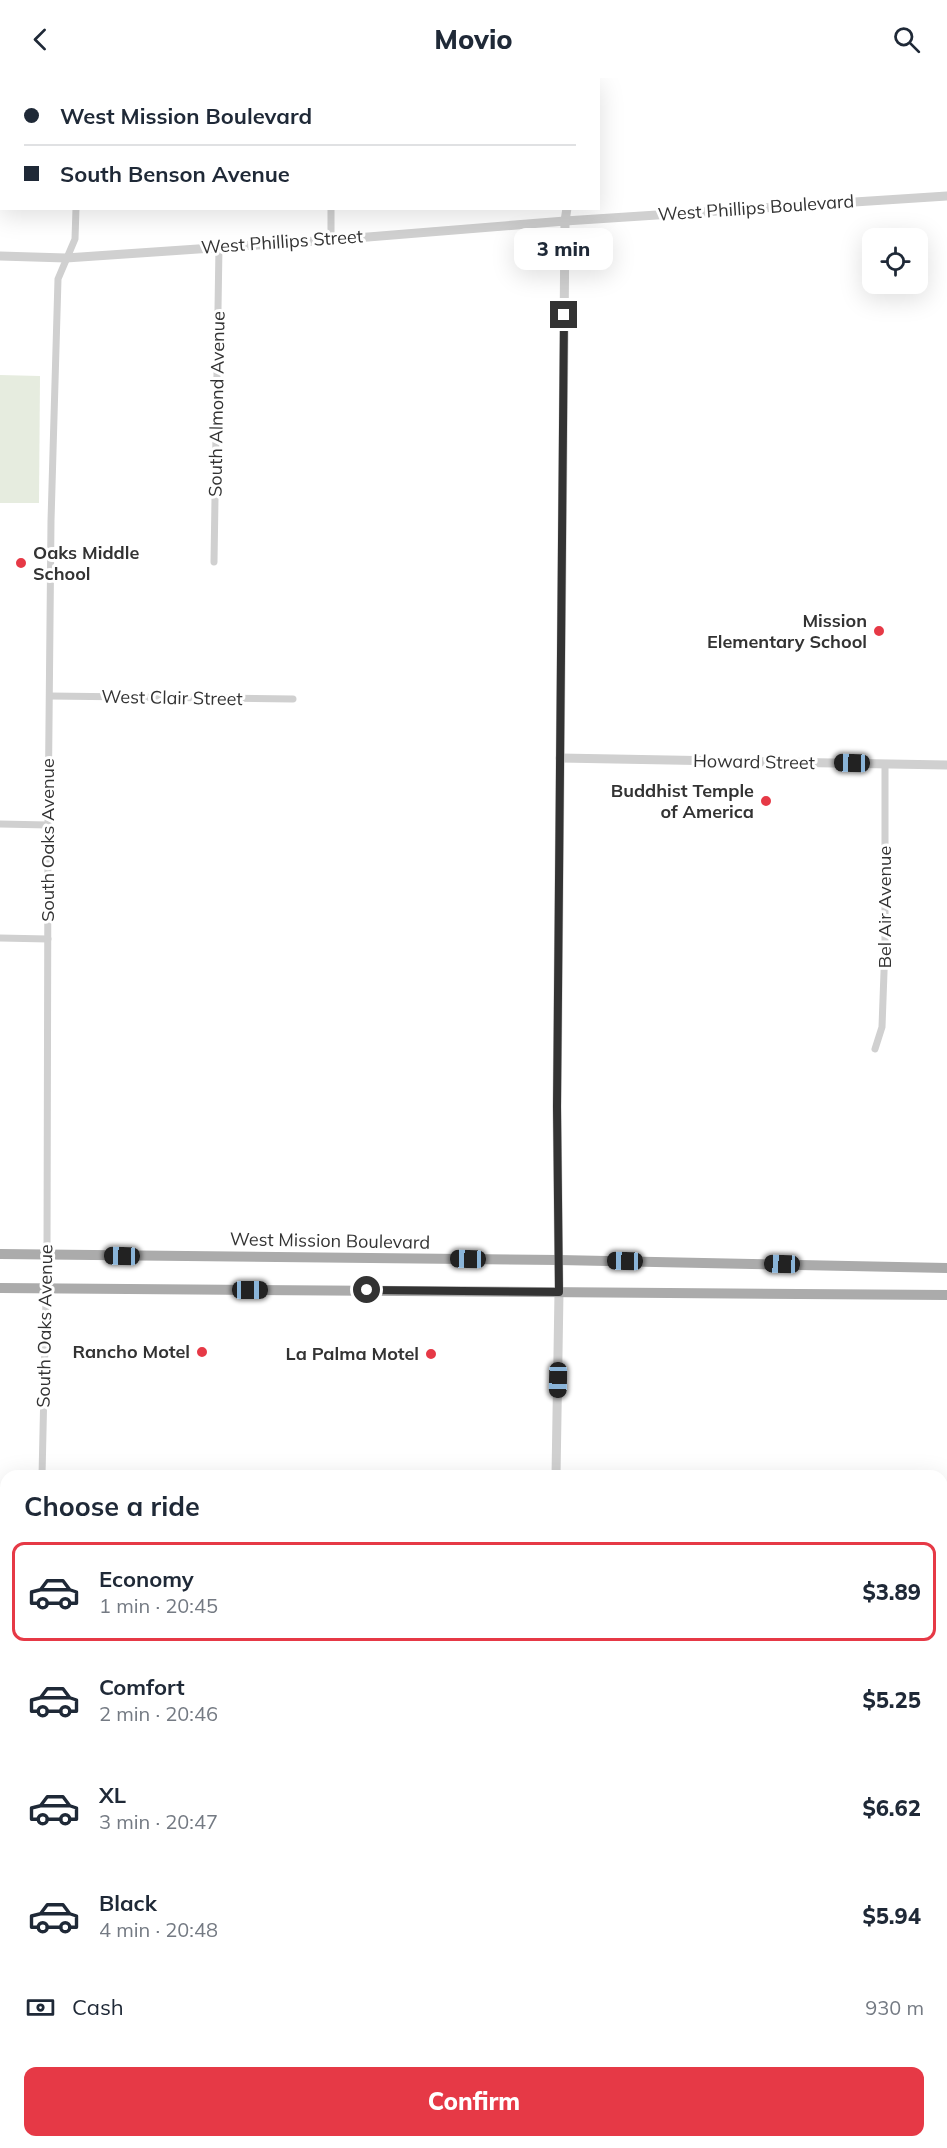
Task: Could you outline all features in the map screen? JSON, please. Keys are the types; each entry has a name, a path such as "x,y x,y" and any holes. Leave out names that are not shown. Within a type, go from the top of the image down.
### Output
{"main road":[{"name":"West Mission Boulevard","path":"0,1254 559,1260 947,1268"},
{"path":"0,1288 947,1295"}],"street":[{"name":"West Phillips Boulevard","path":"565,221 947,196"},
{"name":"South Oaks Avenue","path":"42,1470 47,1255 51,521 58,279 75,239 76,210"},
{"path":"331,210 331,240"},
{"path":"556,1470 559,1292 557,1107 567,210"},
{"name":"West Phillips Street","path":"0,256 66,258 565,221"},
{"name":"South Almond Avenue","path":"214,562 219,246"},
{"name":"West Clair Street","path":"50,696 293,699"},
{"name":"Howard Street","path":"560,759 947,765"},
{"name":"Bel Air Avenue","path":"875,1048 882,1027 884,980 885,764"},
{"path":"0,824 48,825"},
{"path":"0,938 48,939"}],"shaded area":[{"path":"0,375 40,376 39,503 0,503"}],"place":[{"name":"Oaks Middle School","path":"21,563"},
{"name":"Mission Elementary School","path":"879,631"},
{"name":"Buddhist Temple of America","path":"766,801"},
{"name":"Rancho Motel","path":"202,1352"},
{"name":"La Palma Motel","path":"431,1354"}],"route":[{"path":"367,1290 559,1292 557,1107 564,315"}]}
